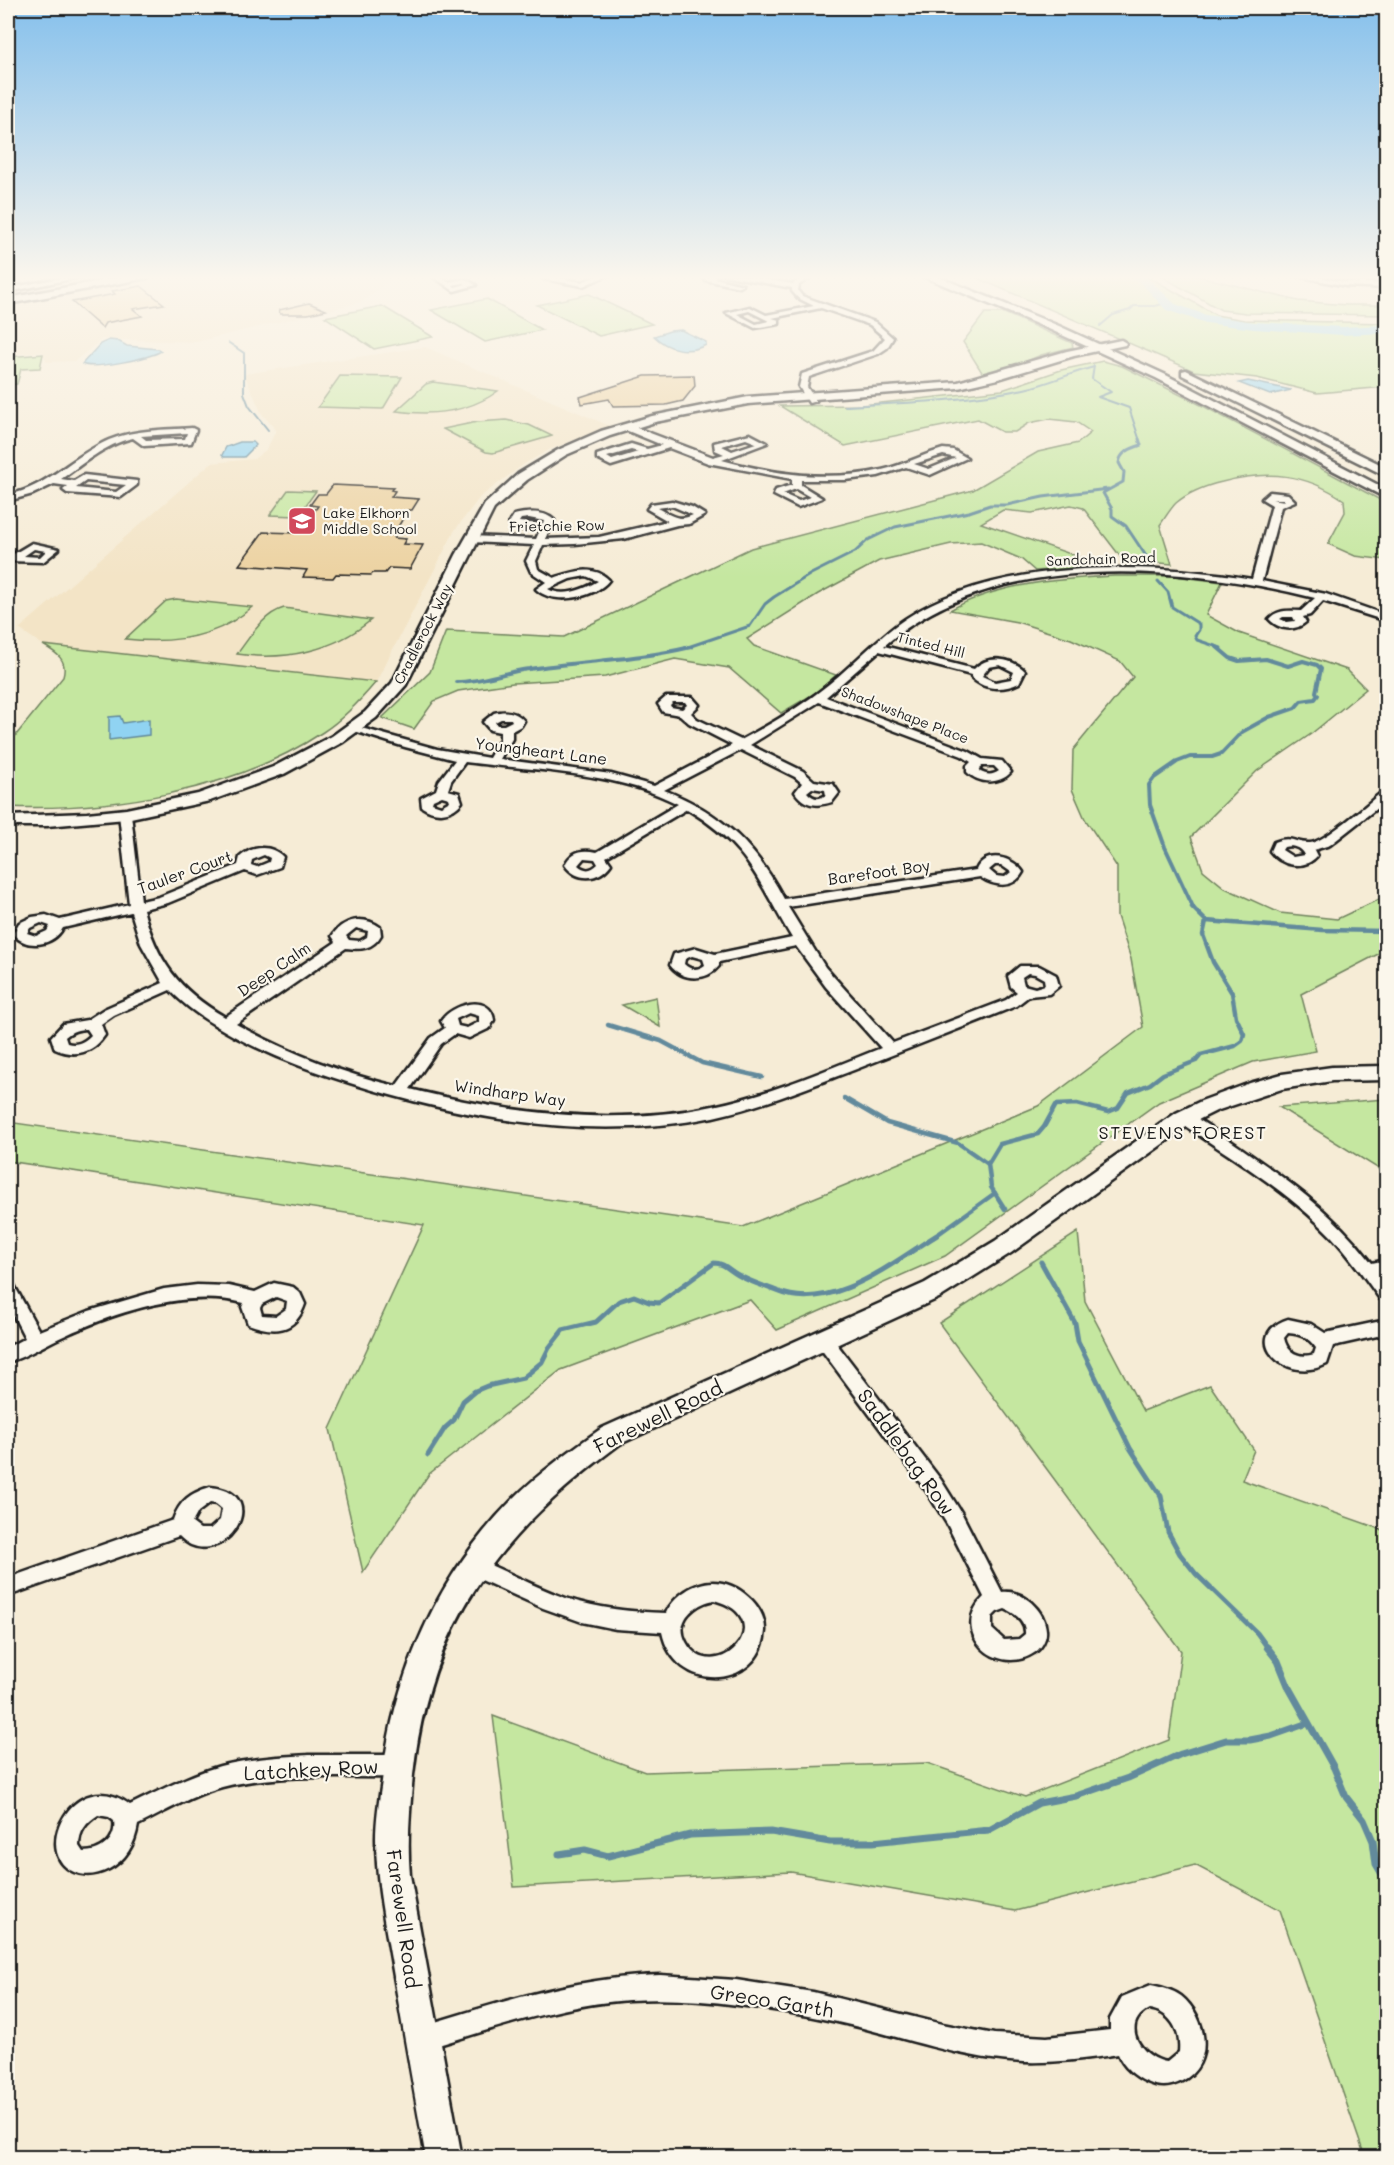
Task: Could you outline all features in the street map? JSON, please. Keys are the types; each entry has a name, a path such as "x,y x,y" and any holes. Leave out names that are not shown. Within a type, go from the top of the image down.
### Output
{"main road":[{"path":"1157,376 1386,494"},
{"path":"1192,376 1386,472"}],"street":[{"path":"806,376 802,380 803,387 810,398"},
{"name":"Cradlerock Way","path":"8,821 72,820 125,814 207,797 246,784 301,760 354,729 381,705 399,682 489,507 529,472 580,445 626,427 678,414 738,404 810,398 902,397 964,391 1024,376"},
{"path":"626,427 668,446 711,461 796,482 855,476 907,465 943,452 950,452 963,458 930,472 907,465"},
{"path":"8,498 36,490 104,445 134,435 192,430 188,441 144,443 134,435"},
{"path":"647,452 668,446"},
{"path":"711,461 732,454"},
{"path":"52,481 76,484 84,478 134,483 118,495 68,490 76,484"},
{"path":"1256,583 1277,504"},
{"name":"Frietchie Row","path":"471,539 539,542 613,539 676,522"},
{"path":"546,527 531,565 539,574 553,582 589,572 604,580 601,584 560,598 552,597 541,589 553,582"},
{"name":"Sandchain Road","path":"657,789 819,698 841,682 898,627 939,604 971,592 1025,578 1073,572 1165,572 1256,583 1322,597 1386,617"},
{"path":"1298,616 1309,612 1322,597"},
{"name":"Tinted Hill","path":"877,647 977,673"},
{"name":"Shadowshape Place","path":"819,698 964,753 980,762"},
{"path":"683,712 693,721 799,774 810,784"},
{"name":"Youngheart Lane","path":"354,729 463,758 577,770 657,789 712,819 740,843 760,868 799,941 833,988 890,1049"},
{"path":"493,761 506,739 506,729"},
{"path":"441,792 445,781 463,758"},
{"path":"1307,848 1326,842 1386,795"},
{"path":"599,856 686,805"},
{"name":"Windharp Way","path":"125,814 129,875 136,907 149,947 158,966 189,1000 225,1024 290,1056 342,1075 400,1092 489,1110 579,1120 663,1119 731,1107 765,1098 1011,1003 1027,991"},
{"name":"Tauler Court","path":"57,925 136,907 176,895 245,867"},
{"name":"Barefoot Boy","path":"779,904 983,873"},
{"path":"712,959 799,941"},
{"name":"Deep Calm","path":"225,1024 344,944"},
{"path":"90,1025 108,1012 172,984"},
{"path":"400,1092 436,1041 453,1029"},
{"name":"Farewell Road","path":"444,2157 397,1900 392,1844 397,1766 409,1704 427,1646 447,1608 496,1535 541,1488 579,1457 611,1436 933,1290 967,1271 1184,1118 1229,1096 1279,1081 1331,1073 1386,1073"},
{"path":"1184,1118 1293,1194 1338,1234 1386,1294"},
{"path":"1369,1270 1386,1266"},
{"path":"8,1290 35,1340"},
{"path":"8,1355 35,1340 98,1314 130,1304 159,1298 223,1291 256,1299"},
{"path":"1322,1341 1386,1327"},
{"name":"Saddlebag Row","path":"824,1340 934,1486 954,1518 996,1601"},
{"path":"8,1587 182,1526"},
{"path":"474,1567 557,1603 596,1616 672,1623"},
{"name":"Latchkey Row","path":"126,1819 220,1777 250,1771 397,1766"},
{"name":"Greco Garth","path":"422,2038 548,2001 605,1991 658,1987 703,1989 813,2004 963,2041 1020,2049 1070,2049 1124,2041"}],"shaded area":[{"name":"Lake Elkhorn Middle School","path":"245,376 493,376 610,426 549,450 524,464 480,497 455,530 376,682 43,645 19,629 211,463 254,459 267,449 276,430 262,414"}],"green space":[{"path":"8,376 19,376 17,384 8,385"},
{"path":"340,376 402,377 383,409 318,407"},
{"path":"1043,376 1142,376 1386,503 1386,560 1355,556 1328,544 1345,512 1344,500 1315,484 1286,476 1239,478 1203,488 1181,499 1160,525 1172,564 1123,560 1083,508 1071,505 1032,513 1003,510 981,523 1085,559 1086,568 1035,571 1021,559 981,542 951,544 879,561 818,594 747,639 754,646 836,675 817,692 781,713 729,668 675,659 605,677 513,683 458,691 434,701 414,729 382,718 430,672 446,631 564,637 751,548 973,490 1038,452 1078,443 1091,432 1076,422 1049,419 1029,423 1015,432 1002,432 978,419 845,446 780,406 862,405 1002,390"},
{"path":"1239,376 1386,376 1386,387 1317,393 1257,378"},
{"path":"433,382 498,391 474,404 449,411 423,413 396,411 426,384"},
{"path":"506,420 529,425 552,436 493,453 486,452 443,429 477,422"},
{"path":"288,490 316,491 298,516 270,515"},
{"path":"1114,576 1174,576 1222,582 1206,615 1239,633 1347,670 1366,689 1311,734 1257,771 1191,837 1203,870 1225,888 1280,913 1337,919 1386,896 1386,950 1301,994 1316,1051 1253,1062 1159,1102 945,1256 777,1330 750,1300 561,1370 429,1474 363,1572 330,1429 424,1225 8,1161 8,1122 743,1227 1038,1106 1143,1027 1131,959 1117,916 1117,867 1085,819 1072,789 1073,750 1133,677 1120,661 1071,639 1017,622 950,610 1009,588 1051,581"},
{"path":"176,599 252,607 238,618 209,633 176,640 125,639 166,601"},
{"path":"284,608 371,620 357,631 341,639 308,651 273,656 237,654 263,621"},
{"path":"43,645 376,682 351,709 323,732 251,769 212,783 130,801 88,805 8,807 8,745 63,677 63,662 57,654"},
{"path":"656,997 660,1027 622,1005"},
{"path":"1386,1099 1386,1170 1382,1171 1279,1107"},
{"path":"1078,1232 1085,1301 1143,1411 1210,1385 1254,1450 1242,1480 1386,1531 1386,2157 1365,2157 1280,1910 1195,1865 1015,1911 791,1872 514,1887 493,1716 645,1772 927,1763 1025,1797 1169,1740 1181,1651 939,1323"}],"water":[{"path":"1248,381 1291,390 1270,395 1239,383"},
{"path":"240,442 253,442 256,445 244,457 224,457 222,455 226,447"},
{"path":"120,716 123,723 149,719 149,735 109,740 109,717"}],"building":[{"path":"645,376 694,376 695,386 683,401 666,405 613,406 609,399 582,404 580,397"},
{"path":"333,485 393,488 391,490 395,491 391,497 419,499 412,510 408,510 393,535 395,535 394,538 406,539 403,544 423,545 410,569 389,568 385,573 371,575 336,574 333,578 303,577 307,570 239,565 263,532 298,533 318,506 310,505 318,494 326,494"}],"waterway":[{"path":"244,376 244,393 249,406 268,430"},
{"path":"845,406 935,401 1002,393 1033,387 1064,376"},
{"path":"1092,376 1092,379 1111,392 1098,397 1129,408 1140,441"},
{"path":"1139,439 1141,445 1127,451 1120,459 1119,463 1124,472 1123,482 1103,493 1112,509 1112,516 1126,526 1150,562"},
{"path":"685,648 750,626 765,604 774,597 811,574 855,552 868,540 895,527 969,512 990,505 1007,505 1043,497 1108,489"},
{"path":"1158,581 1168,592 1172,607 1199,624 1199,630 1195,636 1197,640 1221,648"},
{"path":"456,682 529,669 630,658 691,647"},
{"path":"1194,909 1165,847 1150,805 1149,785 1154,778 1177,762 1190,757 1212,757 1221,754 1242,732 1269,717 1295,708 1301,701 1315,699 1318,695 1316,692 1321,669 1317,665 1303,661 1288,666 1266,659 1239,661 1230,658 1217,647"},
{"path":"1194,909 1206,921"},
{"path":"988,1164 1000,1144 1038,1134 1056,1105 1077,1104 1108,1112 1118,1108 1128,1093 1150,1084 1163,1074 1196,1061 1201,1055 1235,1046 1242,1041 1244,1034 1236,1017 1232,993 1213,962 1203,935 1206,921"},
{"path":"1206,921 1323,930 1386,931"},
{"path":"608,1025 661,1041 702,1063 762,1077"},
{"path":"844,1098 887,1123 958,1143 988,1164"},
{"path":"988,1164 991,1187 995,1193"},
{"path":"935,1236 995,1193"},
{"path":"995,1193 1005,1209"},
{"path":"428,1455 445,1428 454,1420 463,1401 475,1391 523,1378 542,1362 549,1348 563,1330 596,1322 619,1301 634,1296 659,1303 714,1263 724,1265 747,1280 777,1291 798,1296 819,1296 840,1291 861,1282 935,1236"},
{"path":"1041,1262 1075,1323 1078,1341 1130,1448 1161,1496 1168,1532 1180,1554 1196,1574 1257,1633 1268,1648"},
{"path":"1267,1647 1278,1661 1289,1688 1334,1768 1346,1797 1364,1820 1373,1841 1376,1864 1386,1881"},
{"path":"559,1854 585,1850 608,1856 690,1835 771,1832 830,1842 873,1842 989,1830 1039,1803 1076,1796 1128,1778 1181,1754 1226,1740 1250,1740 1271,1736 1308,1723"}],"place":[{"name":"Lake Elkhorn Middle School","path":"302,521"}],"district":[{"name":"STEVENS FOREST","path":"1183,1133"}]}
